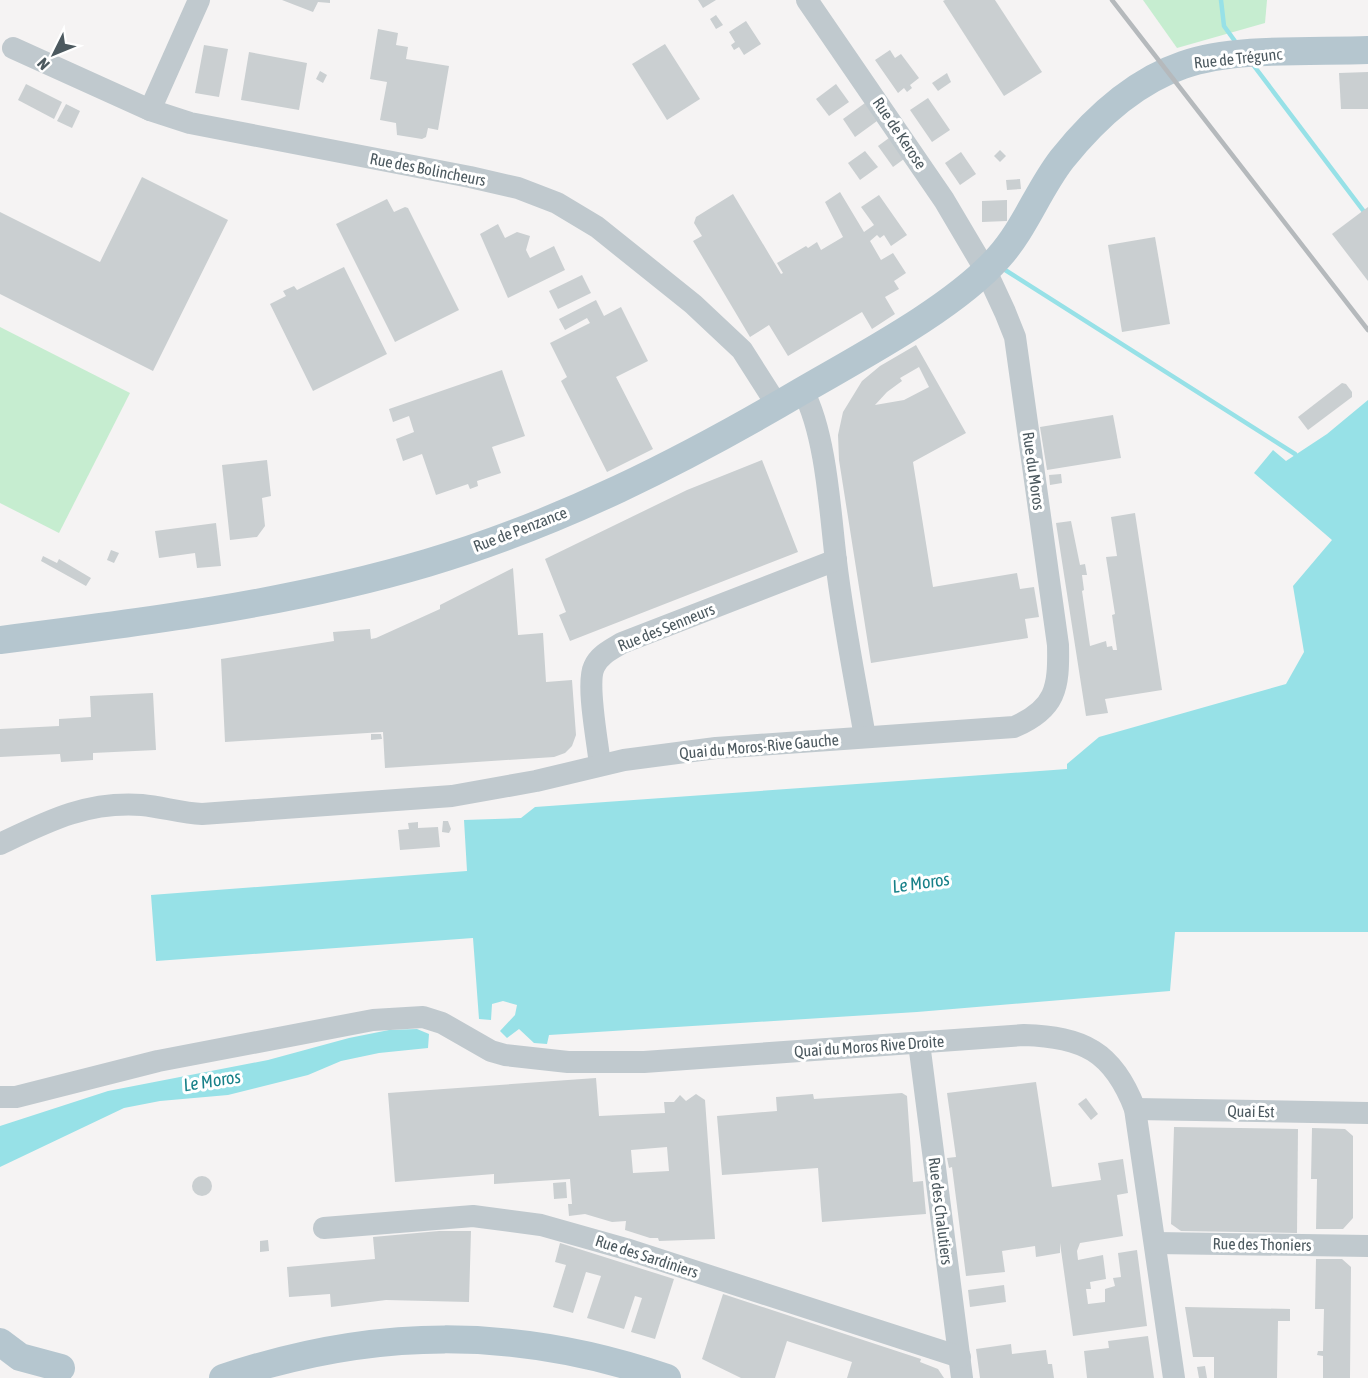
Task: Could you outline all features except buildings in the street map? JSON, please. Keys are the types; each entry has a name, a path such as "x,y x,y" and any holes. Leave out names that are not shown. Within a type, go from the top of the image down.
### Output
{"main road":[{"name":"Rue de Trégunc","path":"986,271 1008,247 1059,163 1096,120 1147,82 1185,64 1210,58 1248,54 1368,50"},
{"name":"Rue de Penzance","path":"0,640 239,607 345,585 430,562 607,494 712,442 803,391 945,303 986,271"},
{"path":"223,1378 314,1351 373,1341 446,1338 538,1345 601,1358 667,1378"},
{"path":"0,1342 20,1357 71,1373"},
{"path":"21,1378 34,1370 71,1373"}],"street":[{"path":"150,110 199,0"},
{"name":"Rue de Kerose","path":"807,0 911,150 986,271"},
{"name":"Rue des Bolincheurs","path":"13,48 150,110 190,123 470,177 518,188 556,203 597,227 693,304 741,350 777,405"},
{"name":"Rue du Moros","path":"986,271 1015,337 1059,645 1059,677"},
{"path":"803,391 815,420 834,525 836,560 865,737"},
{"name":"Rue des Senneurs","path":"600,765 591,680 594,665 599,659 622,644 836,560"},
{"name":"Quai du Moros-Rive Gauche","path":"0,844 52,819 97,805 145,805 173,812 202,814 445,796 536,781 600,765 717,748 1014,727 1032,719 1044,710 1054,693 1059,677"},
{"name":"Quai du Moros Rive Droite","path":"0,1097 16,1097 158,1061 373,1020 408,1016 431,1019 491,1051 505,1055 568,1062 644,1062 1024,1035 1074,1040 1102,1057 1118,1073 1135,1109 1174,1378"},
{"name":"Rue des Chalutiers","path":"919,1043 961,1367"},
{"name":"Quai Est","path":"1135,1109 1368,1113"},
{"name":"Rue des Sardiniers","path":"324,1228 472,1216 542,1225 626,1249 961,1367"},
{"name":"Rue des Thoniers","path":"1156,1243 1368,1246"}],"green space":[{"path":"1143,0 1267,0 1265,23 1177,48"},
{"path":"0,327 130,393 59,533 0,503"}],"water":[{"name":"Le Moros","path":"1368,400 1368,932 1175,932 1170,991 917,1012 549,1035 547,1044 534,1043 519,1029 507,1038 500,1031 515,1015 517,1005 503,1001 492,1004 491,1020 479,1019 473,938 156,961 151,895 467,871 464,820 521,818 535,807 1067,769 1067,764 1099,737 1286,684 1304,652 1293,586 1332,540 1254,473 1273,450 1286,461 1327,434"},
{"name":"Le Moros","path":"417,1029 429,1034 428,1048 379,1053 341,1061 308,1075 228,1095 160,1101 124,1108 0,1167 0,1126 108,1091 268,1060 349,1038 389,1030"}],"waterway":[{"path":"1221,0 1224,26 1237,44"},
{"path":"1251,62 1368,217"},
{"path":"1002,268 1295,454"}],"railway":[{"path":"1112,0 1368,330"}]}
